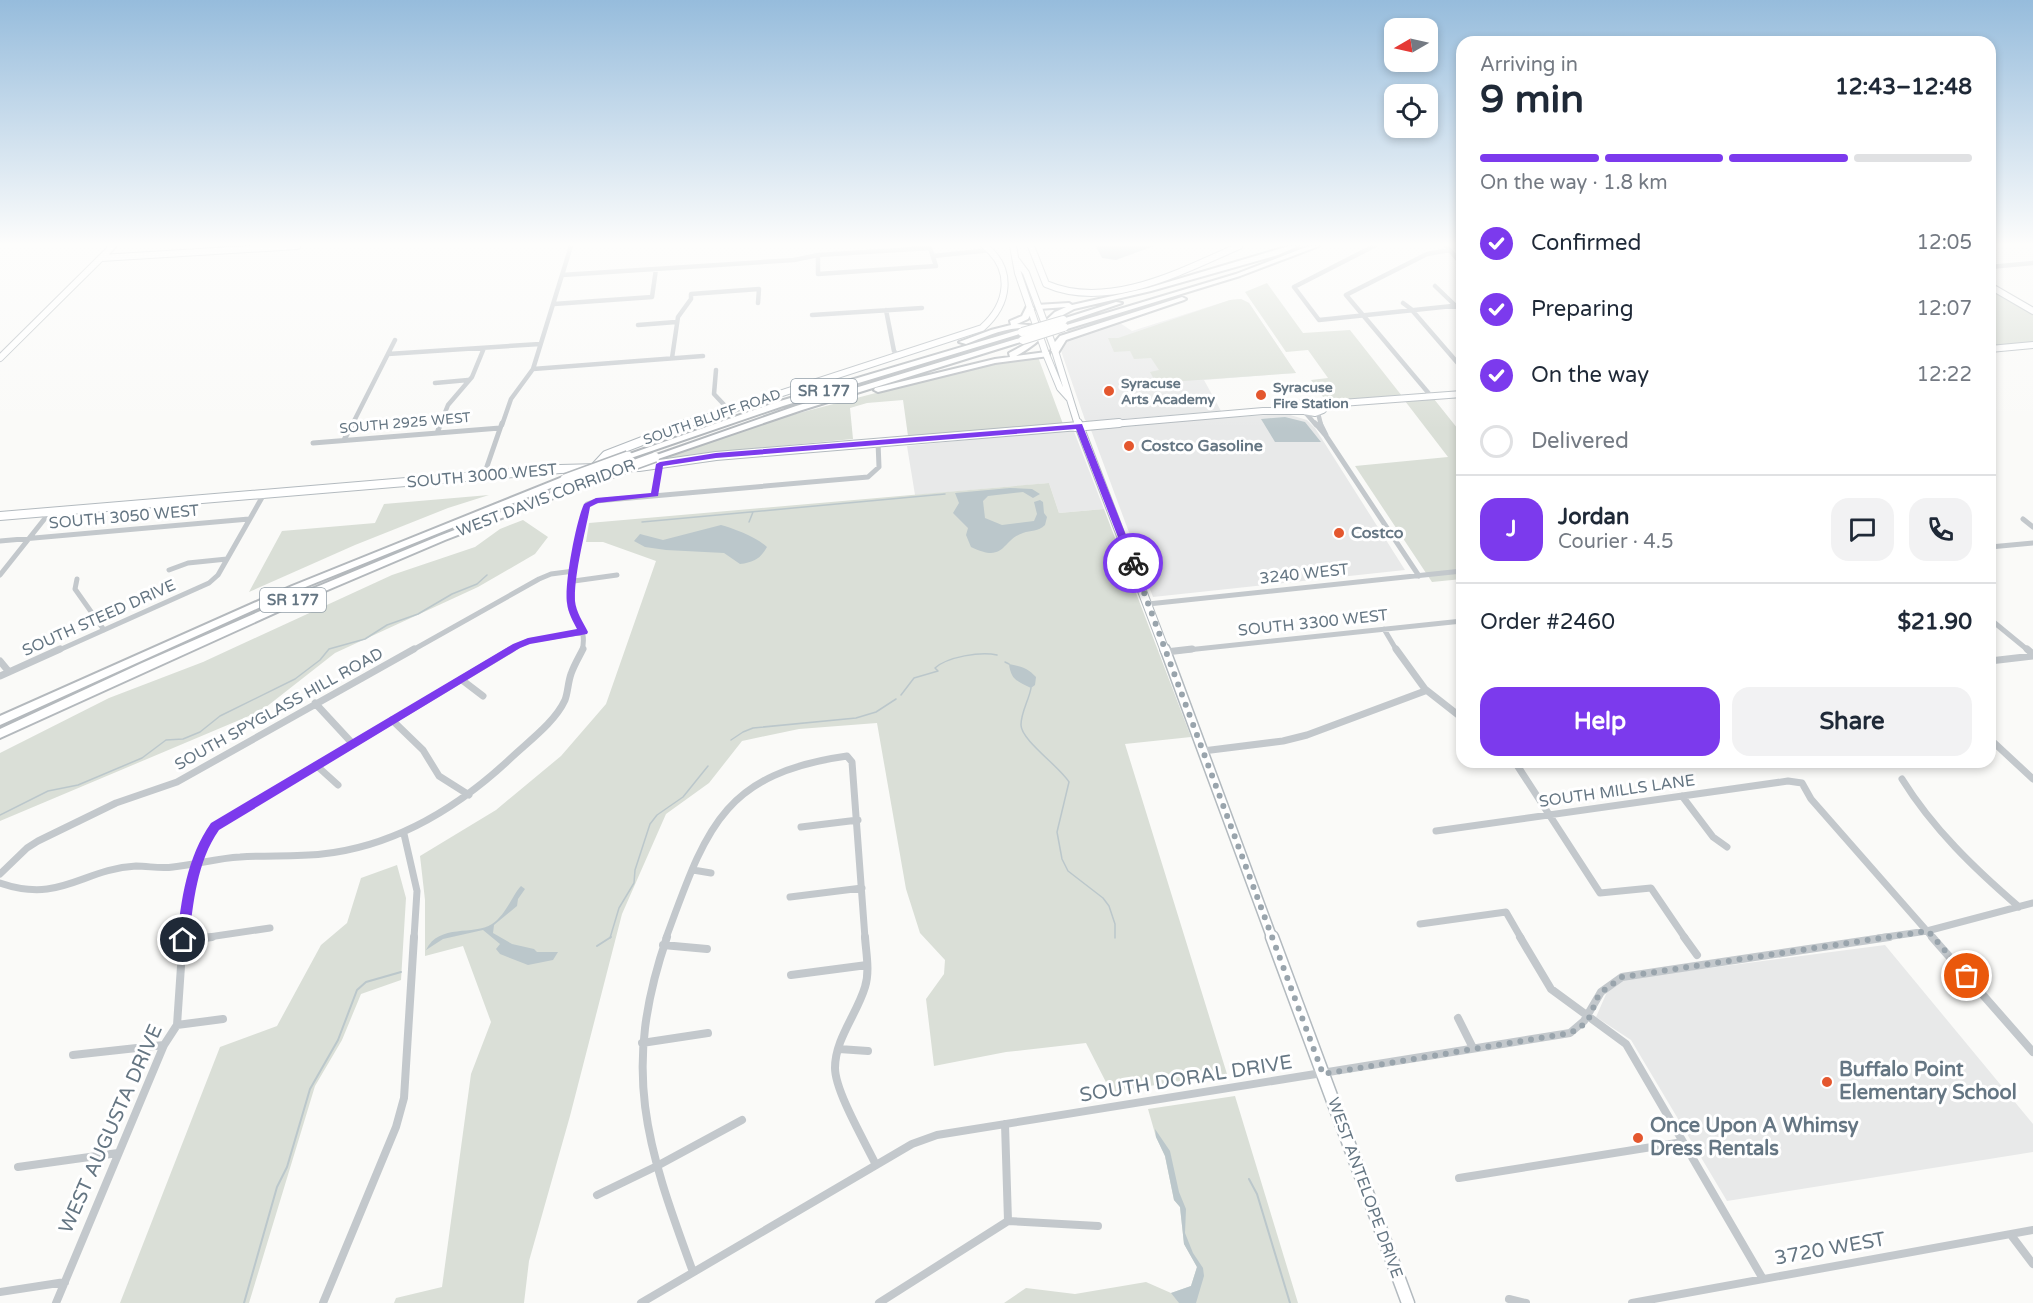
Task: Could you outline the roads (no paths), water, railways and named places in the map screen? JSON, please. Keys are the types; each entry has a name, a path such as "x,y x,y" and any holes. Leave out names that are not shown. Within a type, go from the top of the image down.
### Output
{"highway":[{"path":"995,361 1019,352 1068,309 1077,307"},
{"name":"WEST DAVIS CORRIDOR","path":"0,721 295,588 565,479 628,456 1114,307"},
{"name":"WEST DAVIS CORRIDOR","path":"1063,323 1122,307"},
{"path":"1055,351 1060,341 1080,332 1158,307"},
{"path":"748,420 1002,328 1025,317 1030,308"},
{"path":"1002,328 1019,324 1062,335 1080,332"},
{"path":"748,420 995,361 1046,354"},
{"name":"WEST DAVIS CORRIDOR","path":"0,735 317,590 451,534 592,480 657,461 748,420"}],"main road":[{"name":"WEST ANTELOPE DRIVE","path":"1039,307 1046,354"},
{"name":"WEST ANTELOPE DRIVE","path":"1030,308 1055,351"},
{"name":"SOUTH 3000 WEST","path":"1263,411 1301,402"},
{"name":"SOUTH 3000 WEST","path":"1000,433 1079,426"}],"street":[{"path":"0,358 52,307"},
{"path":"484,475 511,399 532,369 553,307"},
{"path":"672,358 676,322 686,307"},
{"name":"SOUTH BLUFF ROAD","path":"594,468 601,458 671,429 973,332 992,319 997,307"},
{"path":"1309,307 1319,320 1436,307"},
{"path":"1356,307 1431,396"},
{"path":"1408,307 1456,361"},
{"path":"812,315 922,308"},
{"path":"886,310 894,351 899,356"},
{"path":"638,325 676,322"},
{"path":"344,440 395,340"},
{"path":"388,354 540,344"},
{"path":"1996,348 2033,345"},
{"path":"437,433 448,405 469,380 484,348"},
{"name":"WEST ANTELOPE DRIVE","path":"1055,351 1079,426 1148,604 1408,1303"},
{"name":"WEST ANTELOPE DRIVE","path":"1046,354 1060,388 1069,398"},
{"path":"532,369 703,356"},
{"path":"716,370 714,394 729,410"},
{"path":"435,382 469,380"},
{"path":"1419,576 1326,436 1300,407 1301,402 1311,400 1328,404 1456,394"},
{"path":"1319,402 1324,406 1317,416 1326,436"},
{"path":"1321,411 1360,402"},
{"name":"SOUTH 3000 WEST","path":"1079,426 1291,409 1321,411"},
{"path":"1272,411 1295,412 1313,420"},
{"name":"SOUTH 2925 WEST","path":"313,443 500,428"},
{"name":"SOUTH 3000 WEST","path":"0,516 1000,433"},
{"path":"0,882 17,890 40,892 131,867 168,868 226,858 326,854 404,834 445,812 485,783 556,714 564,700 571,673 583,649 584,632 574,614 571,601 579,540 589,503 655,495 868,477 877,474 880,469 878,442"},
{"path":"655,495 657,461"},
{"path":"169,570 188,563 227,559 264,494"},
{"path":"0,575 50,512"},
{"name":"SOUTH 3050 WEST","path":"0,541 249,519"},
{"path":"2023,519 2033,526"},
{"path":"1996,546 2033,543"},
{"name":"SOUTH STEED DRIVE","path":"0,676 209,583 218,575 227,559"},
{"name":"SOUTH SPYGLASS HILL ROAD","path":"0,874 27,848 38,841 116,803 177,782 539,579 574,571"},
{"name":"3240 WEST","path":"1148,604 1456,572"},
{"path":"574,581 617,575"},
{"path":"77,579 75,590 104,630"},
{"name":"SOUTH 3300 WEST","path":"1166,652 1456,622"},
{"path":"1996,624 2033,655"},
{"path":"1384,629 1412,676 1425,691 1456,714"},
{"path":"338,785 316,766 528,641 584,632"},
{"path":"1996,660 2033,655"},
{"path":"0,661 9,672"},
{"path":"462,680 483,696"},
{"path":"1203,751 1283,741 1307,735 1425,691"},
{"path":"315,704 352,743"},
{"path":"392,720 423,750 439,777 468,795"},
{"path":"1996,745 2033,779"},
{"path":"693,1272 648,1133 642,1094 642,1043 648,993 663,945 693,870 715,823 737,798 776,773 813,760 847,756 852,762 858,820 867,965 865,988 839,1049 835,1068 839,1087 876,1165"},
{"name":"WEST AUGUSTA DRIVE","path":"56,1303 164,1045 177,1025 186,912 203,843 215,827 316,766"},
{"path":"1519,768 1600,893 1651,888 1697,955"},
{"path":"1902,779 1926,813 1951,841 2019,907"},
{"name":"SOUTH MILLS LANE","path":"1436,831 1788,781 1802,783 1811,799 1928,931"},
{"path":"1682,796 1713,837 1727,847"},
{"path":"801,827 858,820"},
{"path":"323,1303 396,1127 404,1098 417,891 404,834"},
{"path":"693,870 711,873"},
{"path":"790,897 862,888"},
{"path":"1589,1018 1599,994 1622,977 1928,931 2033,903"},
{"path":"1420,924 1506,912 1540,974 1551,989 1626,1044 1763,1279"},
{"path":"183,940 270,928"},
{"path":"1928,931 2033,1052"},
{"path":"663,945 707,949"},
{"path":"791,975 867,965"},
{"path":"1458,1018 1473,1047"},
{"name":"SOUTH DORAL DRIVE","path":"641,1303 912,1144 937,1135 1570,1033 1580,1028 1589,1018"},
{"path":"177,1025 223,1019"},
{"path":"642,1043 708,1034"},
{"path":"74,1055 164,1045"},
{"path":"839,1049 868,1051"},
{"path":"597,1195 657,1166 742,1120"},
{"path":"1005,1125 1008,1221"},
{"path":"1459,1178 1683,1142"},
{"path":"18,1167 118,1153"},
{"path":"879,1303 1008,1221 1098,1226"},
{"name":"3720 WEST","path":"1632,1303 2033,1230"},
{"path":"2011,1235 2033,1264"},
{"path":"0,1292 64,1282"},
{"path":"1509,1299 1526,1303"}],"waterway":[{"path":"642,522 945,494"},
{"path":"749,522 753,512"},
{"path":"0,815 48,791 78,785 142,758 166,740 183,739 200,732 220,716 295,679 320,660 329,649 365,639 387,625 418,614 452,594 477,584 487,575"},
{"path":"901,695 914,678 938,671 935,668 940,664 974,654 997,655"},
{"path":"1005,662 1009,664"},
{"path":"1031,688 1021,720 1023,731 1034,746 1069,782 1057,832 1062,859 1068,871 1103,898 1109,906 1115,924 1115,938"},
{"path":"731,740 753,728 856,718 876,712 896,699"},
{"path":"610,938 619,908 634,883 635,870 650,824 657,815 683,797 708,766"},
{"path":"597,946 610,938"},
{"path":"244,1303 277,1187 287,1167 310,1089 338,1040 357,990 366,982 401,972"},
{"path":"1249,1179 1257,1194 1290,1303"}],"place":[{"name":"Syracuse Arts Academy","path":"1109,391"},
{"name":"Syracuse Fire Station","path":"1261,395"},
{"name":"Costco Gasoline","path":"1129,446"},
{"name":"Costco","path":"1339,533"},
{"name":"Buffalo Point Elementary School","path":"1827,1082"},
{"name":"Once Upon A Whimsy Dress Rentals","path":"1638,1138"}]}
